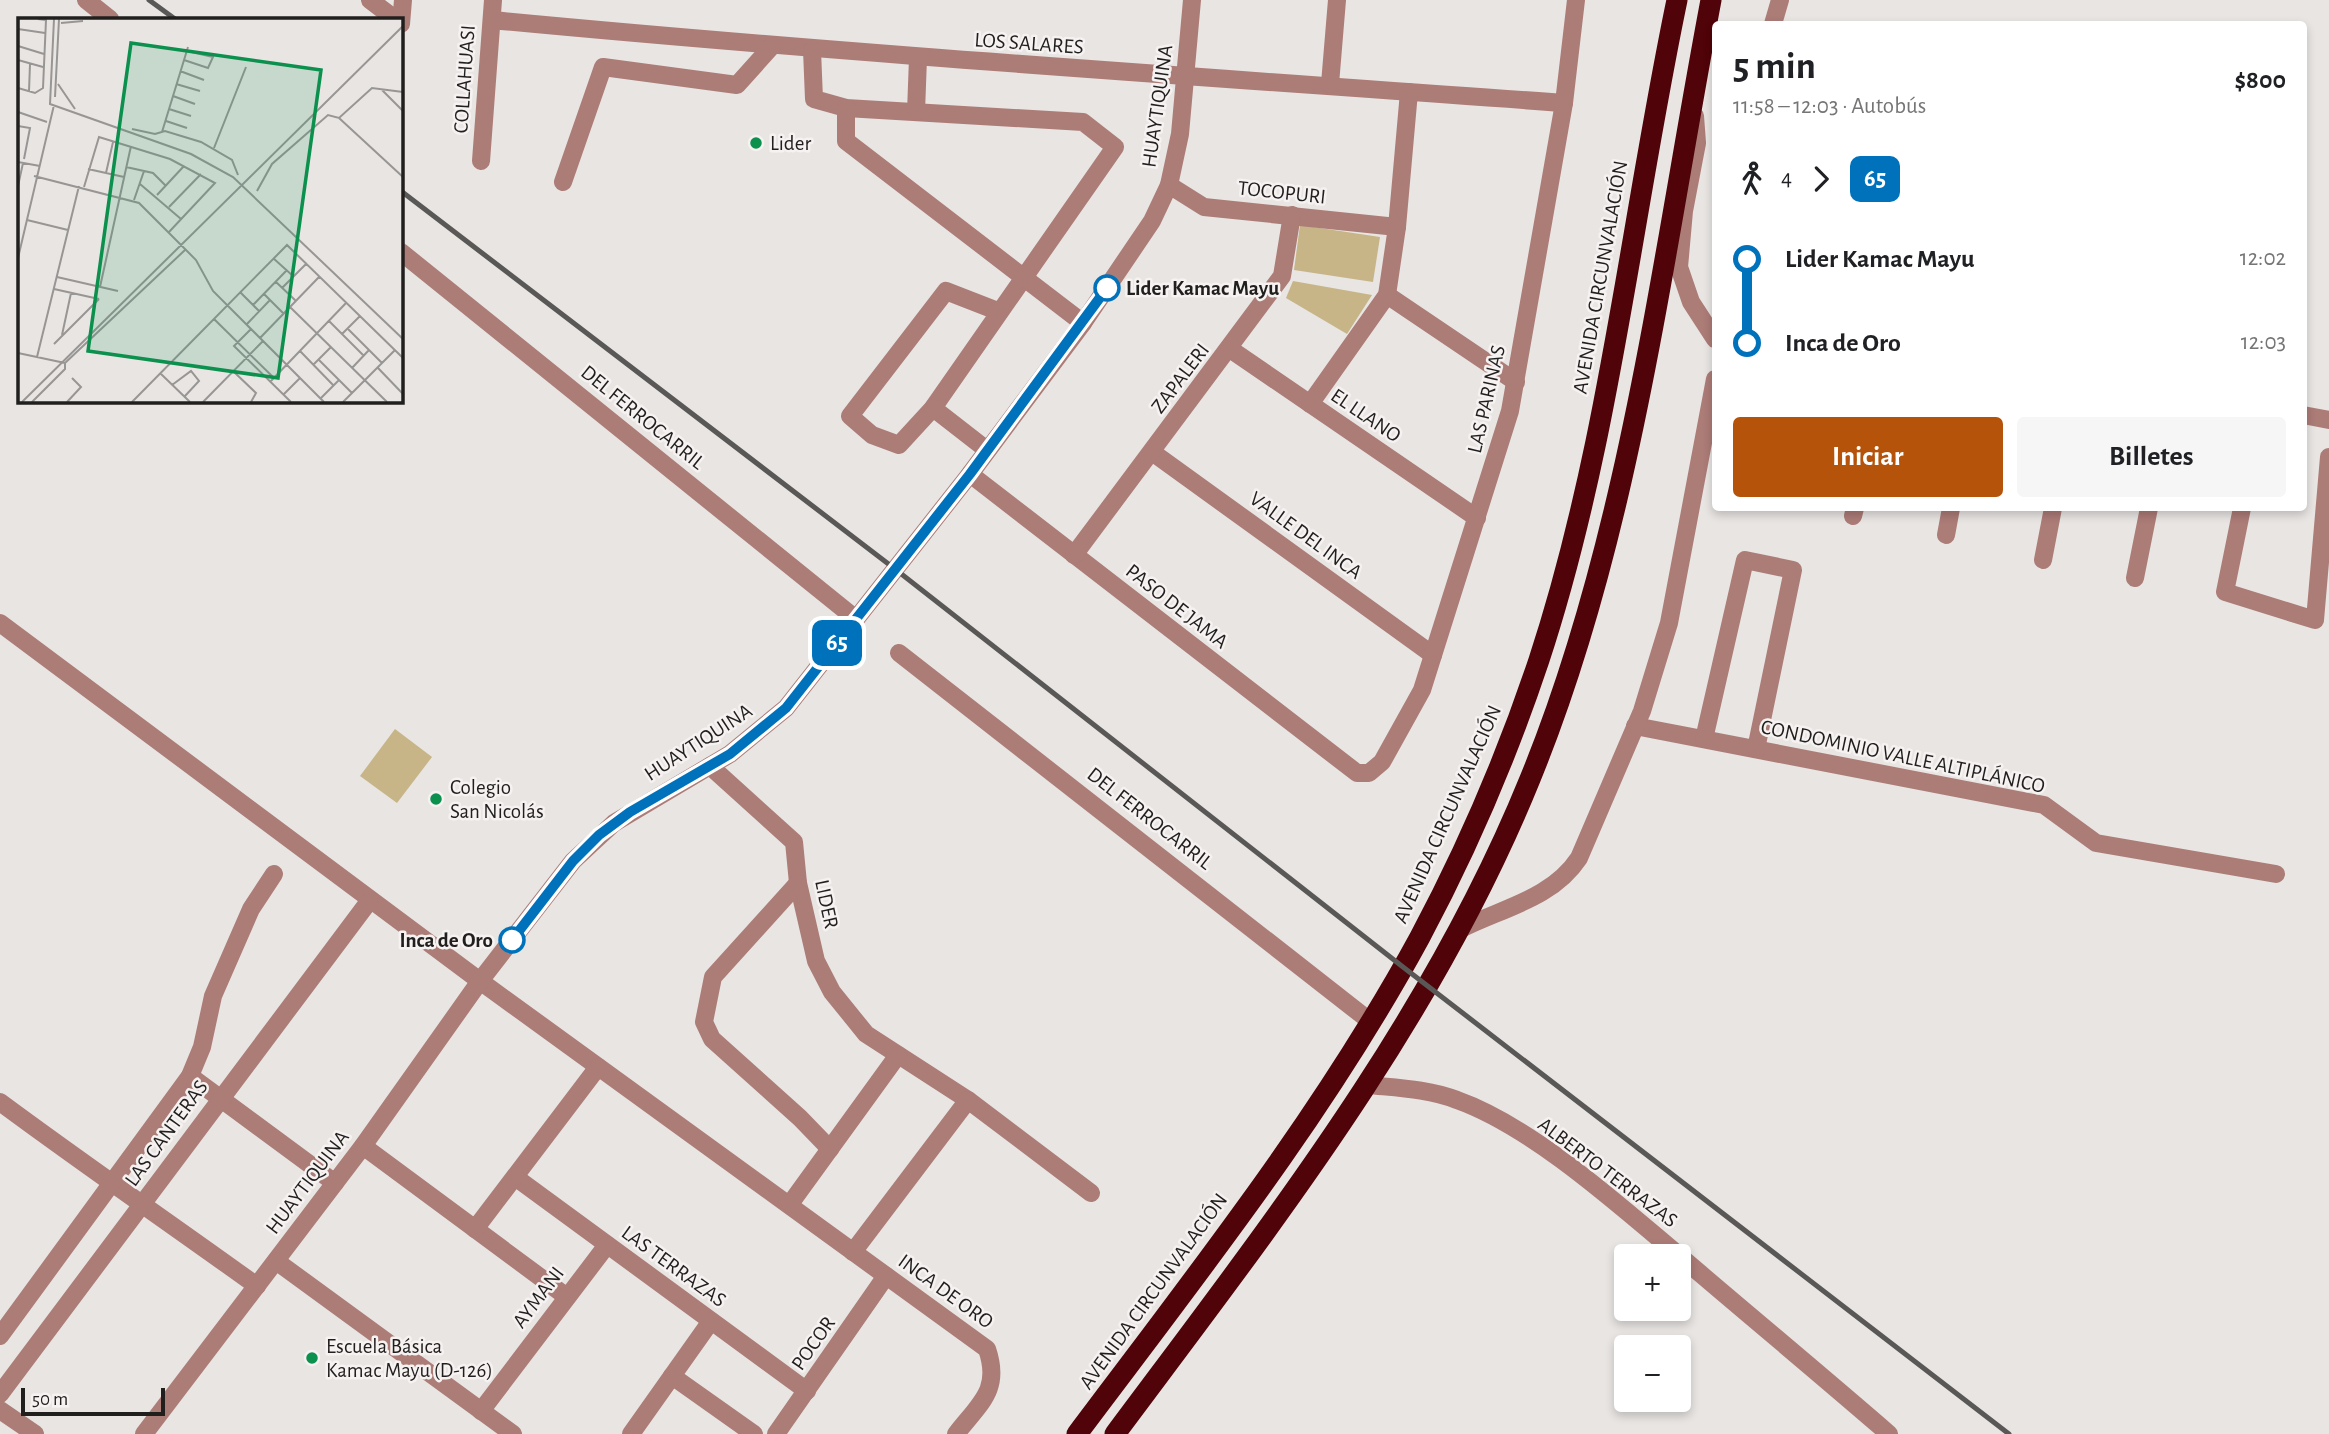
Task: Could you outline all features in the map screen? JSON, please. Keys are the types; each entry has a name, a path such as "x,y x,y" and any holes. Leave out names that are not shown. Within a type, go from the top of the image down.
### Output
{"highway":[{"name":"AVENIDA CIRCUNVALACIÓN","path":"1077,1434 1259,1188 1371,1022 1420,936 1485,801 1523,706 1555,608 1592,459 1677,0"},
{"path":"1115,1434 1368,1085 1461,929 1531,778 1589,606 1630,433 1711,0"}],"street":[{"path":"86,0 109,18"},
{"path":"370,0 394,18"},
{"path":"401,18 403,0"},
{"name":"COLLAHUASI","path":"481,161 494,0"},
{"name":"HUAYTIQUINA","path":"144,1434 363,1146 480,981 573,861 599,835 630,812 750,741 786,708 970,474 1083,323 1135,249 1168,185 1180,134 1192,0"},
{"path":"1330,84 1337,0"},
{"name":"LAS PARINAS","path":"1357,773 1369,773 1381,762 1422,690 1510,411 1564,103 1576,0"},
{"path":"1774,21 1780,0"},
{"name":"LOS SALARES","path":"492,20 812,50 1330,84 1564,103"},
{"path":"563,181 603,66 737,85 772,46"},
{"path":"812,50 814,99 846,108 1083,122 1115,148 933,408 898,445 872,435 850,416 946,291 1000,312"},
{"path":"916,112 918,58"},
{"path":"1310,404 1387,295 1397,227 1409,92"},
{"path":"1693,95 1697,143 1684,211 1679,267 1692,302 1711,322"},
{"path":"846,108 846,141 1083,323"},
{"name":"TOCOPURI","path":"1168,185 1204,207 1397,227"},
{"name":"ZAPALERI","path":"1074,555 1282,276 1292,215"},
{"name":"DEL FERROCARRIL","path":"402,253 856,619"},
{"path":"1387,295 1516,382"},
{"name":"EL LLANO","path":"1230,349 1477,518"},
{"path":"1461,929 1537,896 1560,882 1571,871 1635,726 1669,623 1712,395"},
{"path":"933,408 987,450"},
{"path":"2307,416 2329,420"},
{"name":"VALLE DEL INCA","path":"1152,452 1433,655"},
{"path":"2241,511 2225,592 2315,620 2329,457"},
{"name":"PASO DE JAMA","path":"970,474 1357,773"},
{"path":"1946,535 1950,511"},
{"path":"2043,560 2052,511"},
{"path":"2135,578 2148,511"},
{"path":"1704,739 1745,560 1793,570 1756,749"},
{"name":"INCA DE ORO","path":"0,623 480,981 987,1349 993,1367 992,1387 956,1434"},
{"name":"DEL FERROCARRIL","path":"899,653 1371,1022"},
{"name":"CONDOMINIO VALLE ALTIPLÁNICO","path":"1635,726 2044,805 2096,843 2276,874"},
{"name":"LIDER","path":"710,766 790,836 796,847 798,883 816,961 832,992 866,1034 968,1100 1091,1193"},
{"name":"LAS CANTERAS","path":"0,1336 190,1076 202,1046 213,996 251,909 274,874"},
{"path":"798,883 713,977 704,1023 712,1039 800,1118 830,1149"},
{"name":"LAS CANTERAS","path":"0,1394 370,900"},
{"path":"790,1204 898,1055"},
{"path":"475,1229 598,1067"},
{"path":"190,1076 335,1183"},
{"name":"ALBERTO TERRAZAS","path":"1368,1085 1415,1090 1457,1100 1509,1126 1577,1172 1643,1224 1889,1434"},
{"path":"853,1252 968,1100"},
{"path":"0,1102 111,1185 257,1286"},
{"path":"363,1146 567,1297"},
{"name":"LAS TERRAZAS","path":"515,1177 807,1391"},
{"name":"AYMANI","path":"481,1411 607,1245"},
{"path":"276,1261 513,1434"},
{"name":"POCOR","path":"776,1434 886,1276"},
{"path":"631,1434 711,1321"},
{"path":"673,1376 754,1434"},
{"path":"0,1410 35,1434"}],"shaded area":[{"path":"1300,225 1380,237 1373,282 1294,270"},
{"path":"1293,281 1372,295 1347,334 1286,298"},
{"path":"395,729 432,757 397,803 360,776"}],"railway":[{"path":"149,0 174,18"},
{"path":"402,192 895,569 1403,967 2009,1434"}],"bus line":[{"name":"65","path":"512,940 573,861 599,835 630,812 750,741 786,708 970,474 1107,288"}],"place":[{"name":"Lider","path":"756,143"},
{"name":"Lider Kamac Mayu","path":"1107,288"},
{"name":"Colegio San Nicolás","path":"436,799"},
{"name":"Inca de Oro","path":"512,940"},
{"name":"Escuela Básica Kamac Mayu (D-126)","path":"312,1358"}]}
